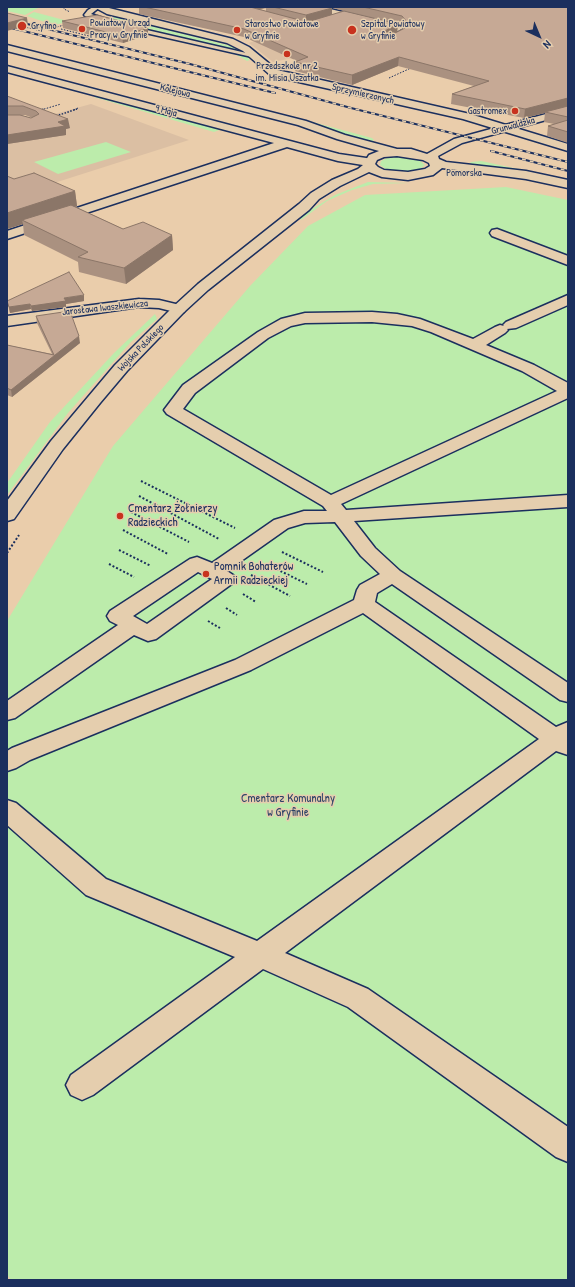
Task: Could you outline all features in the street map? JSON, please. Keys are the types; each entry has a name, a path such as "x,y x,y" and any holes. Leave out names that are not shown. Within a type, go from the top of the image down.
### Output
{"street":[{"name":"Sprzymierzonych","path":"97,7 110,12 230,41 246,49 273,72 285,76 466,116 568,148"},
{"path":"311,7 400,31"},
{"name":"Kolejowa","path":"7,48 302,123 341,137 401,152"},
{"name":"9 Maja","path":"11,70 338,157 370,162"},
{"name":"Grunwaldzka","path":"370,162 381,154 458,142 568,111"},
{"name":"Kolejowa","path":"341,137 351,145 370,156 370,162"},
{"name":"Grunwaldzka","path":"434,161 432,155 458,142"},
{"path":"7,235 287,143"},
{"name":"Pomorska","path":"401,152 423,155 434,161 451,166 534,176 568,184"},
{"path":"424,174 435,168 434,161"},
{"path":"370,162 378,172 394,175"},
{"name":"Wojska Polskiego","path":"7,515 57,445 94,399 179,308 304,207 315,196 326,188 362,172 370,162"},
{"name":"Pomorska","path":"394,175 408,176 424,174 504,173"},
{"name":"Wojska Polskiego","path":"304,207 346,187 376,177 394,175"},
{"path":"8,219 26,228"},
{"path":"497,233 566,258"},
{"path":"474,345 505,327 568,299"},
{"name":"Jarosława Iwaszkiewicza","path":"7,321 140,303 158,304 179,308"},
{"path":"568,391 528,368 416,322 397,319 305,318 286,322 263,335 189,390 173,410 336,509 368,552 393,575 568,694"},
{"path":"336,509 568,391"},
{"path":"213,571 281,524 336,509 568,501"},
{"path":"197,563 213,571 226,579 148,634 118,616 197,563"},
{"path":"364,604 367,590 393,575"},
{"path":"82,1085 261,955 564,739 364,604"},
{"path":"7,762 21,754 244,665 364,604"},
{"path":"7,712 133,625"},
{"path":"7,810 96,887 261,955 358,998 568,1146"}],"lane":[{"path":"97,7 90,11 87,15 113,23 252,55"},
{"path":"331,20 347,16"}],"path":[{"path":"57,26 67,24"},
{"path":"21,26 41,31"},
{"path":"61,29 69,27"},
{"path":"389,78 415,66"},
{"path":"37,111 66,102"},
{"path":"53,116 57,116 84,106"},
{"path":"142,481 323,572"},
{"path":"123,530 192,567"},
{"path":"119,550 174,579"}],"shaded area":[{"name":"Przedszkole nr 2 im. Misia Uszatka","path":"264,37 351,46 273,62 249,43"},
{"path":"91,104 189,140 7,198 7,127"}],"green space":[{"path":"7,7 40,7 25,15 7,11"},
{"path":"34,12 67,22 54,25 27,16"},
{"path":"115,17 231,46 243,52 250,60 247,61 235,54 191,39 108,19"},
{"path":"97,96 222,129 214,132 94,97"},
{"path":"294,117 372,138 374,140 369,143 322,126 294,119"},
{"path":"106,142 131,152 58,174 34,162"},
{"path":"402,156 418,159 425,165 419,170 403,172 387,170 380,165 381,161 387,158"},
{"path":"481,161 545,175 467,167 471,162"},
{"path":"368,182 409,183 373,184 352,190 327,201 301,220 300,218 312,209 335,195"},
{"name":"Cmentarz Komunalny w Gryfinie","path":"506,187 568,200 568,1280 11,1280 7,1274 7,621 113,446 250,286 308,226 365,195"},
{"path":"155,314 157,319 130,343 68,413 7,495 7,483 50,422 114,353"}],"building":[{"path":"144,7 250,7 307,22 344,11 398,24 381,33 380,37 385,38 405,28 407,22 402,16 363,7 568,7 568,98 525,109 452,94 489,81 399,57 352,75 295,62 308,57 244,29"},
{"path":"273,7 328,7 332,8 306,15"},
{"path":"7,13 27,18 7,23"},
{"path":"97,15 148,28 122,36 62,21"},
{"path":"7,96 68,119 58,122 65,126 7,135 7,115 20,115 31,118 39,114 36,111 23,106 7,106"},
{"path":"568,106 568,117 545,112"},
{"path":"568,120 568,132 548,126"},
{"path":"34,173 75,191 7,213 7,176 14,179"},
{"path":"71,205 123,229 143,222 172,235 124,268 78,257 88,252 22,220"},
{"path":"69,272 84,295 64,298 66,301 31,306 30,304 9,307 7,301"},
{"path":"70,311 79,336 11,390 7,388 7,345 54,355 36,316"}],"railway":[{"path":"7,19 190,64 351,108 568,162"},
{"path":"7,27 275,93"},
{"path":"491,151 568,171"}],"place":[{"name":"Gryfino","path":"22,26"},
{"name":"Powiatowy Urząd Pracy w Gryfinie","path":"82,29"},
{"name":"Starostwo Powiatowe w Gryfinie","path":"237,30"},
{"name":"Szpital Powiatowy w Gryfinie","path":"352,30"},
{"name":"Przedszkole nr 2 im. Misia Uszatka","path":"287,54"},
{"name":"Gastromex","path":"515,111"},
{"name":"Cmentarz Żołnierzy Radzieckich","path":"120,516"},
{"name":"Pomnik Bohaterów Armii Radzieckiej","path":"206,574"}]}
